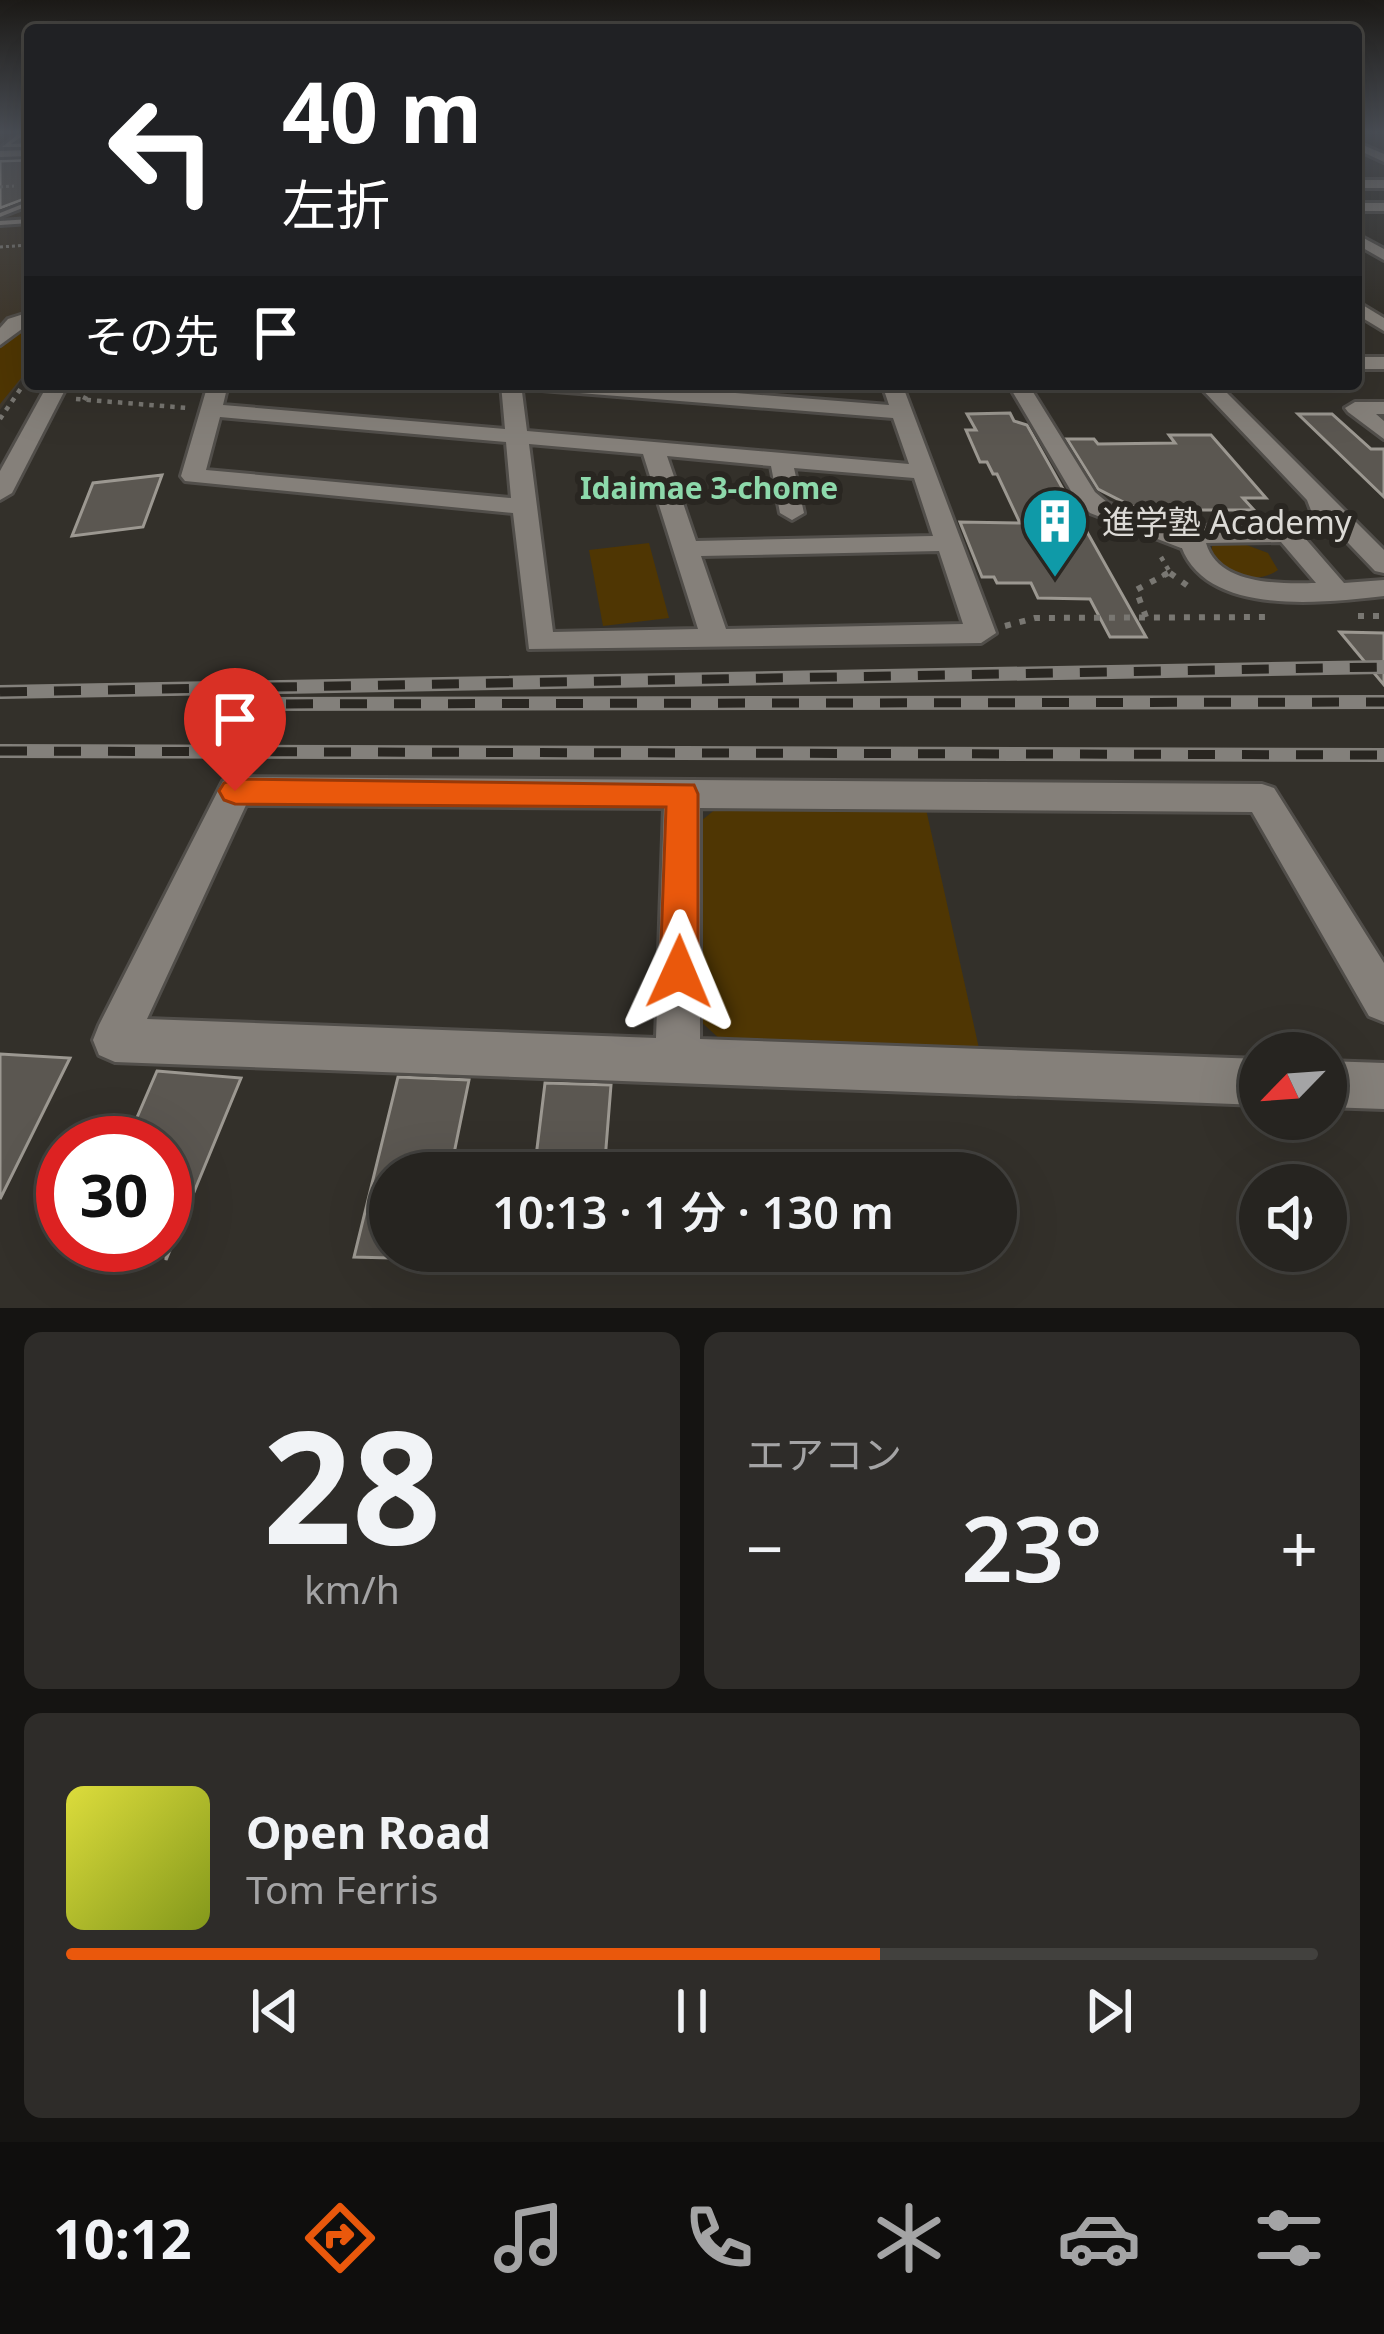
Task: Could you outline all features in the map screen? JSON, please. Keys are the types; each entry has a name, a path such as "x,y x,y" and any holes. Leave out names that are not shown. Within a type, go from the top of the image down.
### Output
{"street":[{"path":"0,339 24,319"},
{"path":"216,390 193,476 524,507"},
{"path":"512,390 538,642 981,633 894,390"},
{"path":"619,390 901,412"},
{"path":"1022,390 1086,496 1100,508 1190,543 1206,570 1237,586 1384,588"},
{"path":"1213,390 1384,565"},
{"path":"0,493 54,391"},
{"path":"1384,408 1355,408 1384,432"},
{"path":"210,410 923,472"},
{"path":"653,448 715,638"},
{"path":"782,460 792,513"},
{"path":"1190,543 1207,533 1288,534 1322,520 1325,514 1319,501"},
{"path":"1288,534 1335,589"},
{"path":"685,549 950,543"},
{"path":"1239,1081 115,1040 235,791 1262,798 1384,1002"},
{"path":"678,1061 682,794"},
{"path":"1347,1085 1384,1086"}],"path":[{"path":"0,419 24,384"},
{"path":"84,400 89,390"},
{"path":"54,391 84,400 210,410"},
{"path":"1146,617 1136,590 1169,572"},
{"path":"981,633 1035,618 1254,617"}],"shaded area":[{"path":"0,193 24,193 24,376 0,410"},
{"path":"24,328 24,374 0,404 0,348"},
{"path":"1236,541 1268,553 1278,570 1260,577 1243,576 1211,557 1212,546"},
{"path":"649,543 669,618 603,626 589,550"},
{"path":"717,808 926,809 980,1053 723,1042 698,1019 696,825"}],"building":[{"path":"0,193 24,193 24,199 0,208"},
{"path":"1010,413 1014,421 1027,425 1146,637 1110,637 1090,599 1038,598 1031,583 997,583 994,577 982,577 960,522 1020,523 997,474 987,462 980,462 966,430 976,430 967,414"},
{"path":"1298,414 1332,414 1371,449 1384,449 1384,497"},
{"path":"1169,435 1211,435 1266,498 1243,498 1254,510 1139,510 1098,489 1067,439 1094,439 1098,444 1175,443"},
{"path":"162,475 143,527 72,536 93,483"},
{"path":"1340,632 1384,633 1384,685"},
{"path":"0,1054 70,1058 41,1116 36,1116 36,1126 0,1199"},
{"path":"157,1071 241,1078 192,1197 192,1116 138,1116"},
{"path":"398,1077 469,1080 454,1152 380,1152"},
{"path":"545,1083 611,1085 606,1152 537,1152"},
{"path":"369,1196 369,1257 354,1257"}],"railway":[{"path":"0,692 1384,667"},
{"path":"232,704 1384,702"},
{"path":"0,751 1384,755"}],"place":[{"name":"進学塾 Academy","path":"1055,580"}],"district":[{"name":"Idaimae 3-chome","path":"709,487"}],"route":[{"path":"235,791 682,794 679,972"}]}
